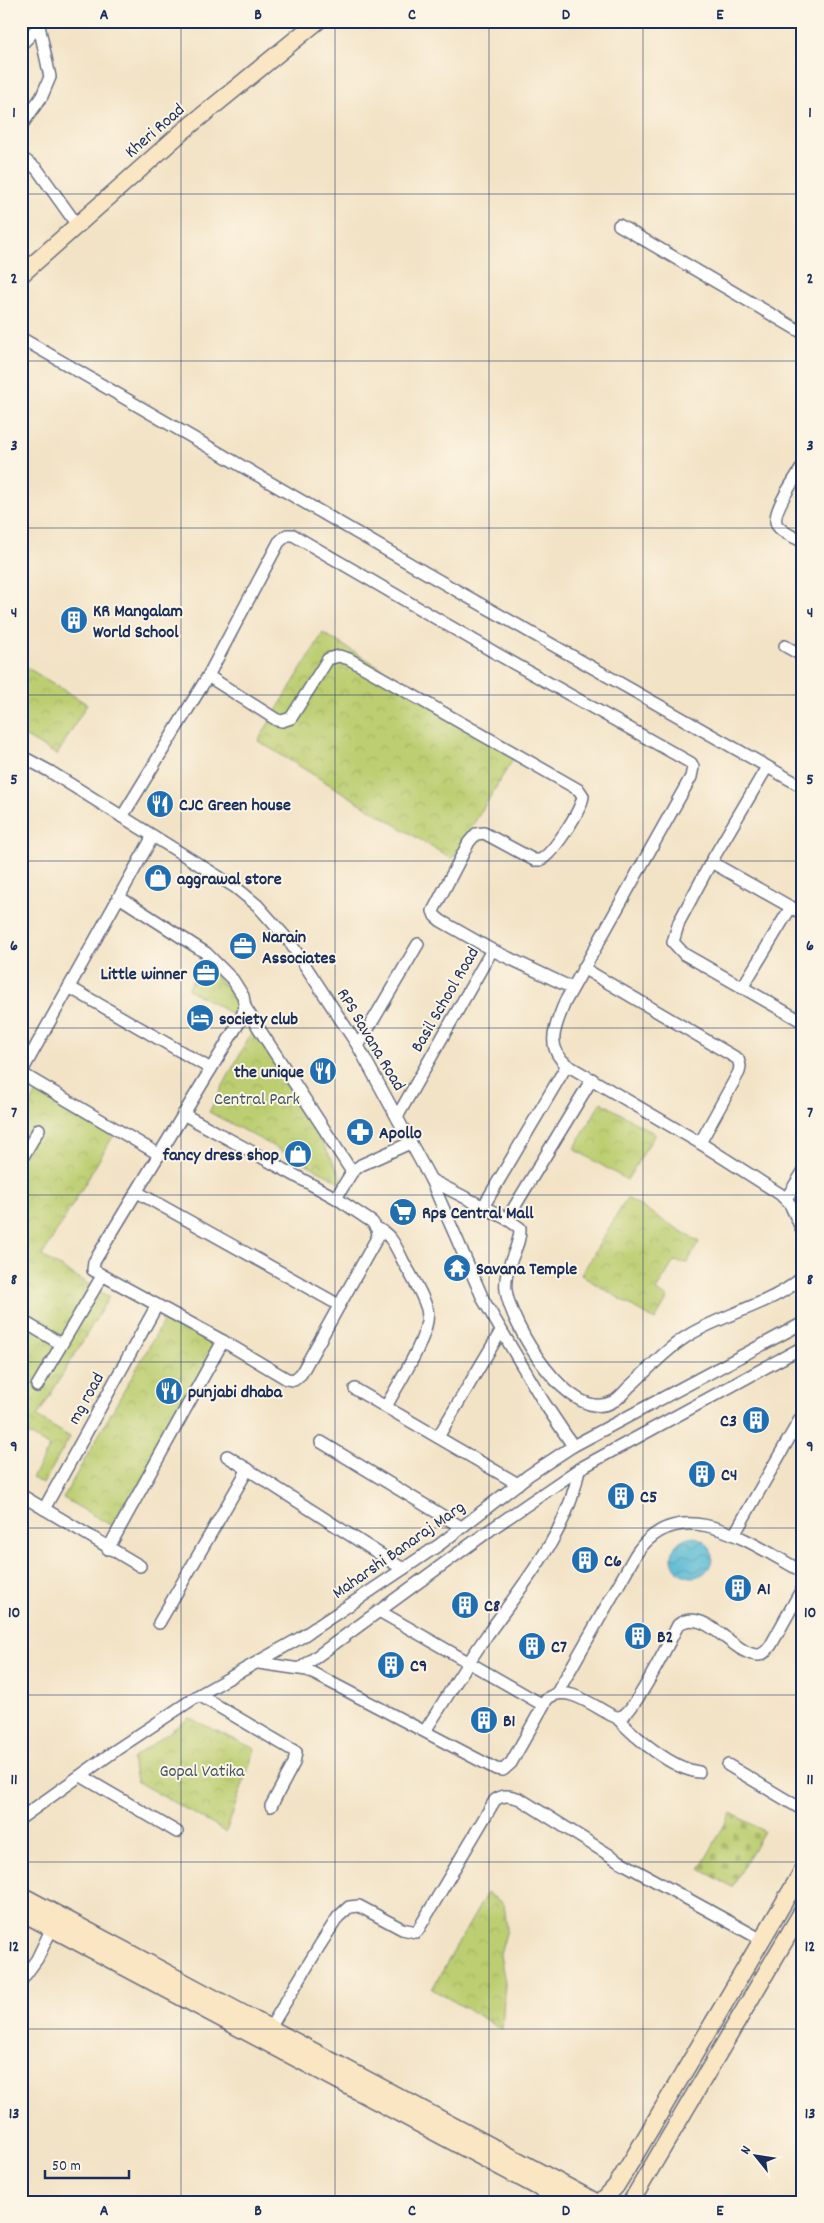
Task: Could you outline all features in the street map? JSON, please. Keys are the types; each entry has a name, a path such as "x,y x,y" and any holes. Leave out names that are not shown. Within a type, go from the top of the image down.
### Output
{"street":[{"name":"Kheri Road","path":"21,275 182,132 318,21"},
{"path":"21,45 38,24"},
{"path":"21,126 42,96 50,77 38,24"},
{"path":"21,158 37,169 77,225"},
{"path":"620,225 803,333"},
{"path":"21,338 446,585 803,787"},
{"path":"803,466 782,501 775,520 776,525 782,531 803,542"},
{"path":"122,817 208,676 279,542 287,534 293,535 499,655 691,763 693,767 691,777 572,988 556,1024 553,1046 557,1055 567,1065 700,1143 786,1199 802,1225"},
{"path":"785,646 803,656"},
{"path":"208,676 282,721 290,718 328,658 339,656 349,659 580,790 583,796 578,809 552,852 540,860 534,860 484,833 476,834 469,842 433,910 435,916 441,921 492,950"},
{"name":"RPS Savana Road","path":"21,756 49,771 215,874 258,905 289,941 358,1046 431,1180 484,1301 573,1446"},
{"path":"767,767 711,862 679,922 673,942 684,954 803,1022"},
{"path":"153,836 21,1072 160,1155"},
{"path":"711,862 803,914"},
{"path":"119,897 206,953 233,980 242,996 245,1007 352,1172"},
{"path":"742,988 791,907"},
{"path":"358,1046 418,944"},
{"name":"Basil School Road","path":"397,1117 492,950 572,988"},
{"path":"584,968 738,1059 739,1072 700,1143"},
{"path":"69,987 211,1069"},
{"path":"183,1114 336,1198 372,1222 377,1229 378,1236 301,1374 294,1380 287,1379 223,1341 94,1272 94,1262 160,1155 183,1114 240,1021 245,1007"},
{"path":"483,1207 567,1065"},
{"path":"507,1219 592,1079"},
{"path":"21,1160 39,1129"},
{"path":"336,1198 352,1172 361,1164 410,1143"},
{"path":"786,1199 803,1172"},
{"path":"431,1180 507,1219 520,1228 506,1272 508,1307 529,1346 556,1380 570,1394 582,1402 596,1406 613,1402 688,1335 796,1284 803,1276"},
{"path":"137,1192 339,1305"},
{"path":"377,1229 385,1233 396,1248 423,1298 428,1318 421,1341 386,1407"},
{"path":"37,1386 102,1276"},
{"name":"mg road","path":"44,1509 157,1305"},
{"path":"21,1320 61,1344"},
{"name":"Maharshi Banaraj Marg","path":"21,1818 199,1695 259,1663 403,1569 573,1446 803,1323"},
{"path":"438,1437 501,1331"},
{"path":"108,1549 223,1341"},
{"path":"301,1668 579,1469 803,1346"},
{"path":"354,1389 518,1484"},
{"path":"734,1535 803,1414"},
{"path":"321,1442 461,1528"},
{"path":"227,1456 403,1569"},
{"path":"159,1623 248,1469"},
{"path":"425,1731 468,1663 534,1569 557,1532 575,1491 579,1469"},
{"path":"21,1495 108,1549 140,1566"},
{"path":"557,1693 636,1554 649,1537 664,1528 682,1523 722,1528 803,1572"},
{"path":"617,1718 623,1716 634,1705 678,1625 684,1620 698,1620 749,1652 759,1655 766,1652 771,1645 803,1588"},
{"path":"380,1611 543,1705"},
{"path":"259,1663 301,1668 496,1769 502,1770 511,1763 547,1698 557,1693 568,1693 617,1718 643,1743 684,1768 699,1772"},
{"path":"199,1695 296,1752 294,1763 271,1806"},
{"path":"728,1764 803,1810"},
{"path":"81,1776 177,1832"},
{"path":"270,2028 320,1944 338,1917 349,1907 359,1906 402,1929 416,1932 418,1930 495,1800 501,1796 520,1799 619,1861 762,1940"},
{"path":"21,1895 270,2028 602,2201 616,2186 803,1870"},
{"path":"631,2202 803,1910"},
{"path":"21,1912 566,2202"},
{"path":"21,1981 37,1959 52,1928"}],"green space":[{"path":"323,633 518,751 452,859 258,741"},
{"path":"21,664 87,704 57,755 21,734"},
{"path":"203,961 243,1007 237,1017 188,989"},
{"name":"Central Park","path":"256,1024 346,1185 209,1112"},
{"path":"39,1089 115,1133 42,1256 109,1297 37,1417 70,1437 43,1484 32,1478 50,1447 21,1430 21,1120"},
{"path":"601,1102 655,1134 627,1180 574,1149"},
{"path":"627,1198 699,1242 687,1263 674,1261 656,1291 668,1298 655,1320 581,1275"},
{"path":"167,1315 220,1345 116,1528 63,1498"},
{"name":"Gopal Vatika","path":"189,1718 255,1749 226,1832 136,1781 132,1759"},
{"path":"731,1813 764,1831 732,1887 700,1869"},
{"path":"487,1893 504,1904 507,1929 500,1955 505,1983 502,2029 432,1989"}],"water":[{"path":"696,1537 703,1540 709,1546 712,1557 711,1565 703,1574 696,1577 688,1577 681,1574 673,1565 672,1553 675,1546 684,1538"}],"place":[{"name":"KR Mangalam World School","path":"74,620"},
{"name":"CJC Green house","path":"160,804"},
{"name":"aggrawal store","path":"158,878"},
{"name":"Narain Associates","path":"243,946"},
{"name":"Little winner","path":"206,973"},
{"name":"society club","path":"200,1018"},
{"name":"the unique","path":"323,1071"},
{"name":"Apollo","path":"360,1132"},
{"name":"fancy dress shop","path":"298,1154"},
{"name":"Rps Central Mall","path":"403,1212"},
{"name":"Savana Temple","path":"457,1268"},
{"name":"punjabi dhaba","path":"169,1391"},
{"name":"C3","path":"756,1420"},
{"name":"C4","path":"702,1474"},
{"name":"C5","path":"621,1496"},
{"name":"C6","path":"585,1560"},
{"name":"A1","path":"738,1588"},
{"name":"C8","path":"465,1605"},
{"name":"B2","path":"638,1636"},
{"name":"C7","path":"532,1646"},
{"name":"C9","path":"391,1665"},
{"name":"B1","path":"484,1720"}]}
